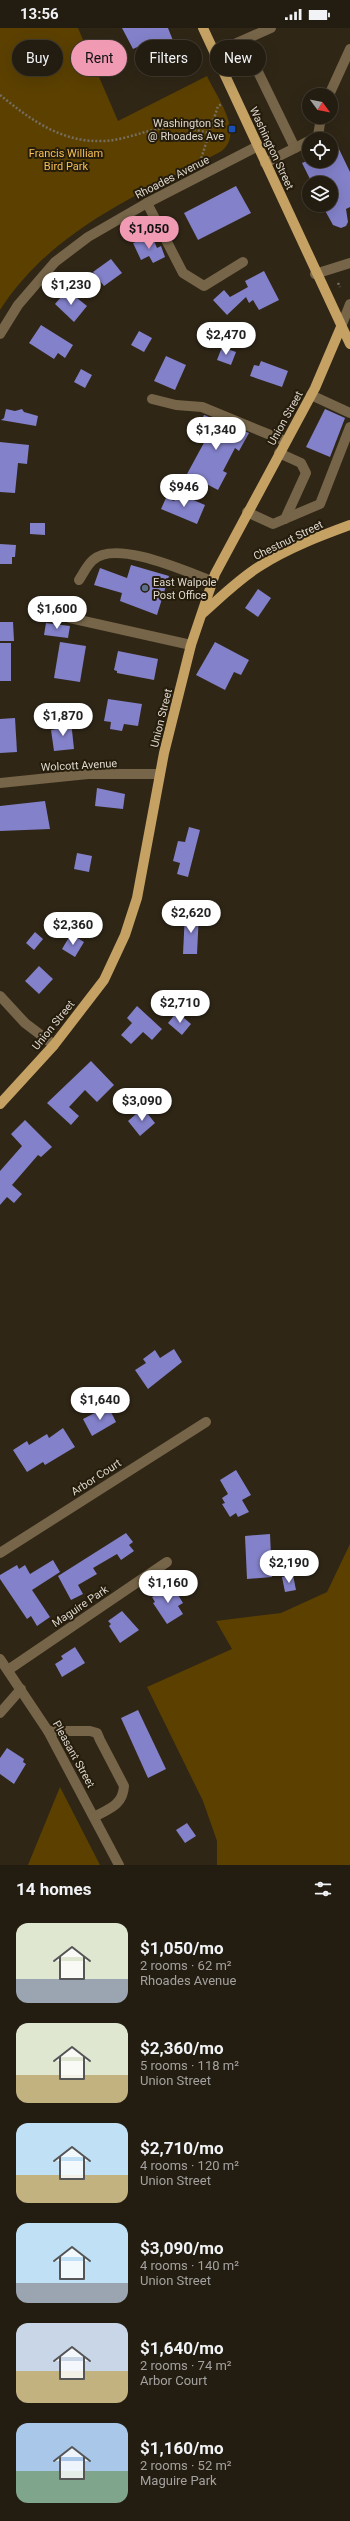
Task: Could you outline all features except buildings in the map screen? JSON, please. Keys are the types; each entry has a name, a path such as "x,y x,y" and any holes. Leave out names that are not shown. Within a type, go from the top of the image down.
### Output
{"main road":[{"name":"Washington Street","path":"203,28 210,44"},
{"name":"Washington Street","path":"225,76 350,344"},
{"name":"Union Street","path":"0,1104 54,1045 104,980 125,935 137,898 160,774 192,645 212,581 247,512 311,395 341,327"},
{"name":"Chestnut Street","path":"203,613 236,583 261,565 312,539 350,525"}],"street":[{"path":"245,40 271,28"},
{"path":"332,88 350,49"},
{"path":"260,76 295,148"},
{"path":"265,163 302,144"},
{"name":"Rhoades Avenue","path":"0,334 18,305 55,262 88,237 147,203 258,146"},
{"path":"147,203 183,273 204,286 244,262"},
{"path":"316,274 350,263"},
{"path":"341,327 350,304"},
{"path":"311,395 350,413"},
{"path":"152,399 176,405 202,407 285,441"},
{"path":"247,512 273,524 320,504 350,427"},
{"path":"279,453 301,463 306,473 285,519"},
{"path":"79,580 93,560 106,553 136,554 212,581"},
{"path":"70,618 192,645"},
{"name":"Wolcott Avenue","path":"0,783 88,774 160,774"},
{"path":"0,996 25,1023 54,1045"},
{"name":"Arbor Court","path":"0,1553 206,1422"},
{"name":"Maguire Park","path":"8,1670 167,1562"},
{"name":"Pleasant Street","path":"0,1659 48,1731 119,1865"},
{"path":"0,1713 21,1689"},
{"path":"48,1731 90,1731 97,1733 124,1786 124,1794 120,1803 94,1817"}],"path":[{"path":"0,95 54,133 80,140 105,141 160,128 177,127 209,133"},
{"path":"200,168 218,106 222,104"},
{"path":"338,283 340,287"}],"green space":[{"name":"Francis William Bird Park","path":"0,28 78,28 83,40 71,40 71,76 99,76 118,121 207,76 227,115 230,126 230,136 227,145 220,152 159,183 99,217 71,236 45,257 21,282 0,310"},
{"path":"350,1544 350,1865 217,1865 217,1841 203,1801 147,1687 232,1649 216,1621 281,1613 327,1592"},
{"path":"60,1787 100,1865 28,1865"}],"place":[{"name":"Washington St @ Rhoades Ave","path":"232,129"},
{"name":"East Walpole Post Office","path":"145,588"}]}
